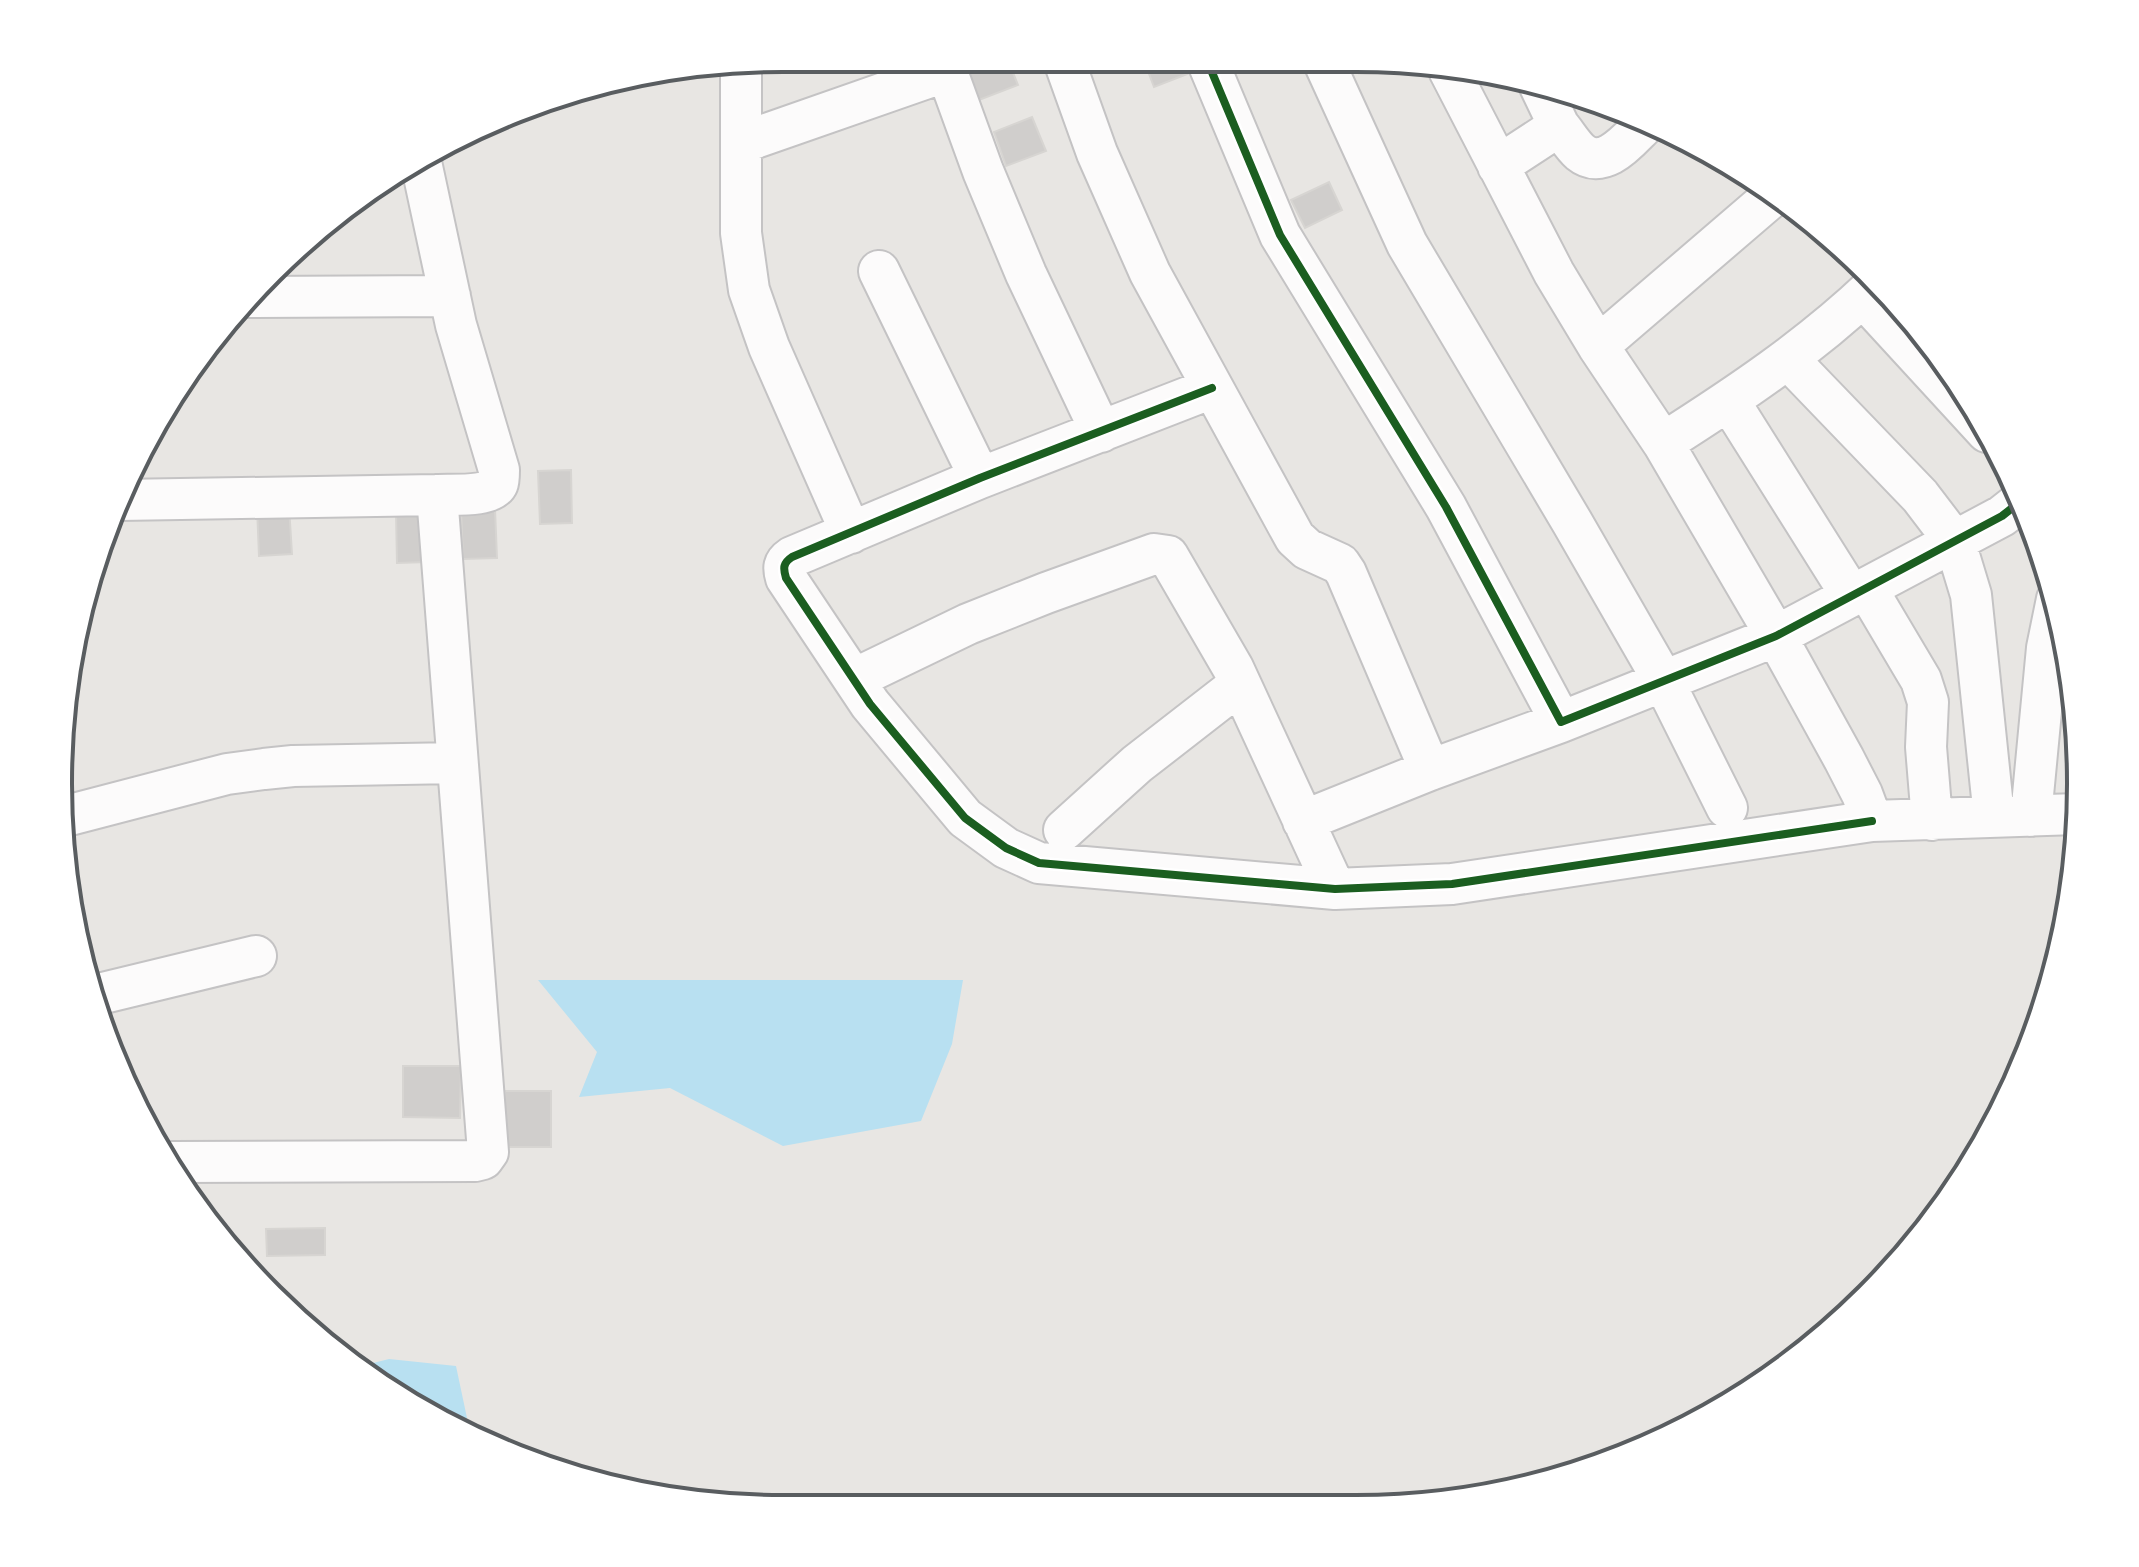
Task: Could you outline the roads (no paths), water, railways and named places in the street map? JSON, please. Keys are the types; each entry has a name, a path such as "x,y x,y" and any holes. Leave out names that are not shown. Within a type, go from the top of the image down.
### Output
{"street":[{"path":"741,143 927,72"},
{"path":"948,72 983,171 1026,274 1101,432"},
{"path":"1068,72 1097,153 1150,273 1295,538 1307,549 1340,564 1346,573 1430,770"},
{"path":"1212,72 1280,235 1446,507 1561,722"},
{"path":"1328,72 1407,244 1663,680 1727,808"},
{"path":"741,74 741,233 749,290 769,347 851,533"},
{"path":"1454,79 1554,273 1663,443 1776,636 1844,759 1872,821"},
{"path":"1547,98 1559,126 1583,155 1599,158 1613,155 1638,131"},
{"path":"1498,166 1559,126"},
{"path":"131,500 437,495 493,490 499,482 499,470 456,325 423,170"},
{"path":"1598,346 1765,202"},
{"path":"879,271 980,478"},
{"path":"1663,443 1788,359 1868,292 1934,369"},
{"path":"265,297 450,296"},
{"path":"1788,359 1920,496 1955,542 1971,595 2012,816"},
{"path":"1212,388 980,478 786,562 783,569 786,578 870,704 965,818 1006,848 1039,863 1335,889 1452,884 1872,821 2066,814"},
{"path":"1729,401 1921,680 1928,702 1926,747 1932,820"},
{"path":"181,1162 475,1161 483,1159 488,1152 437,495"},
{"path":"1303,821 1776,636 1955,542 2012,508"},
{"path":"854,679 968,624 1046,593 1154,554 1168,556 1233,668 1335,889"},
{"path":"2012,816 2055,654"},
{"path":"1064,830 1137,764 1240,684"},
{"path":"73,814 227,774 264,769 457,763"},
{"path":"104,993 256,956"}],"water":[{"path":"538,980 963,980 952,1044 921,1121 783,1146 670,1088 579,1097 597,1052"},
{"path":"389,1359 456,1366 467,1418 464,1419 428,1400 372,1363"}]}
